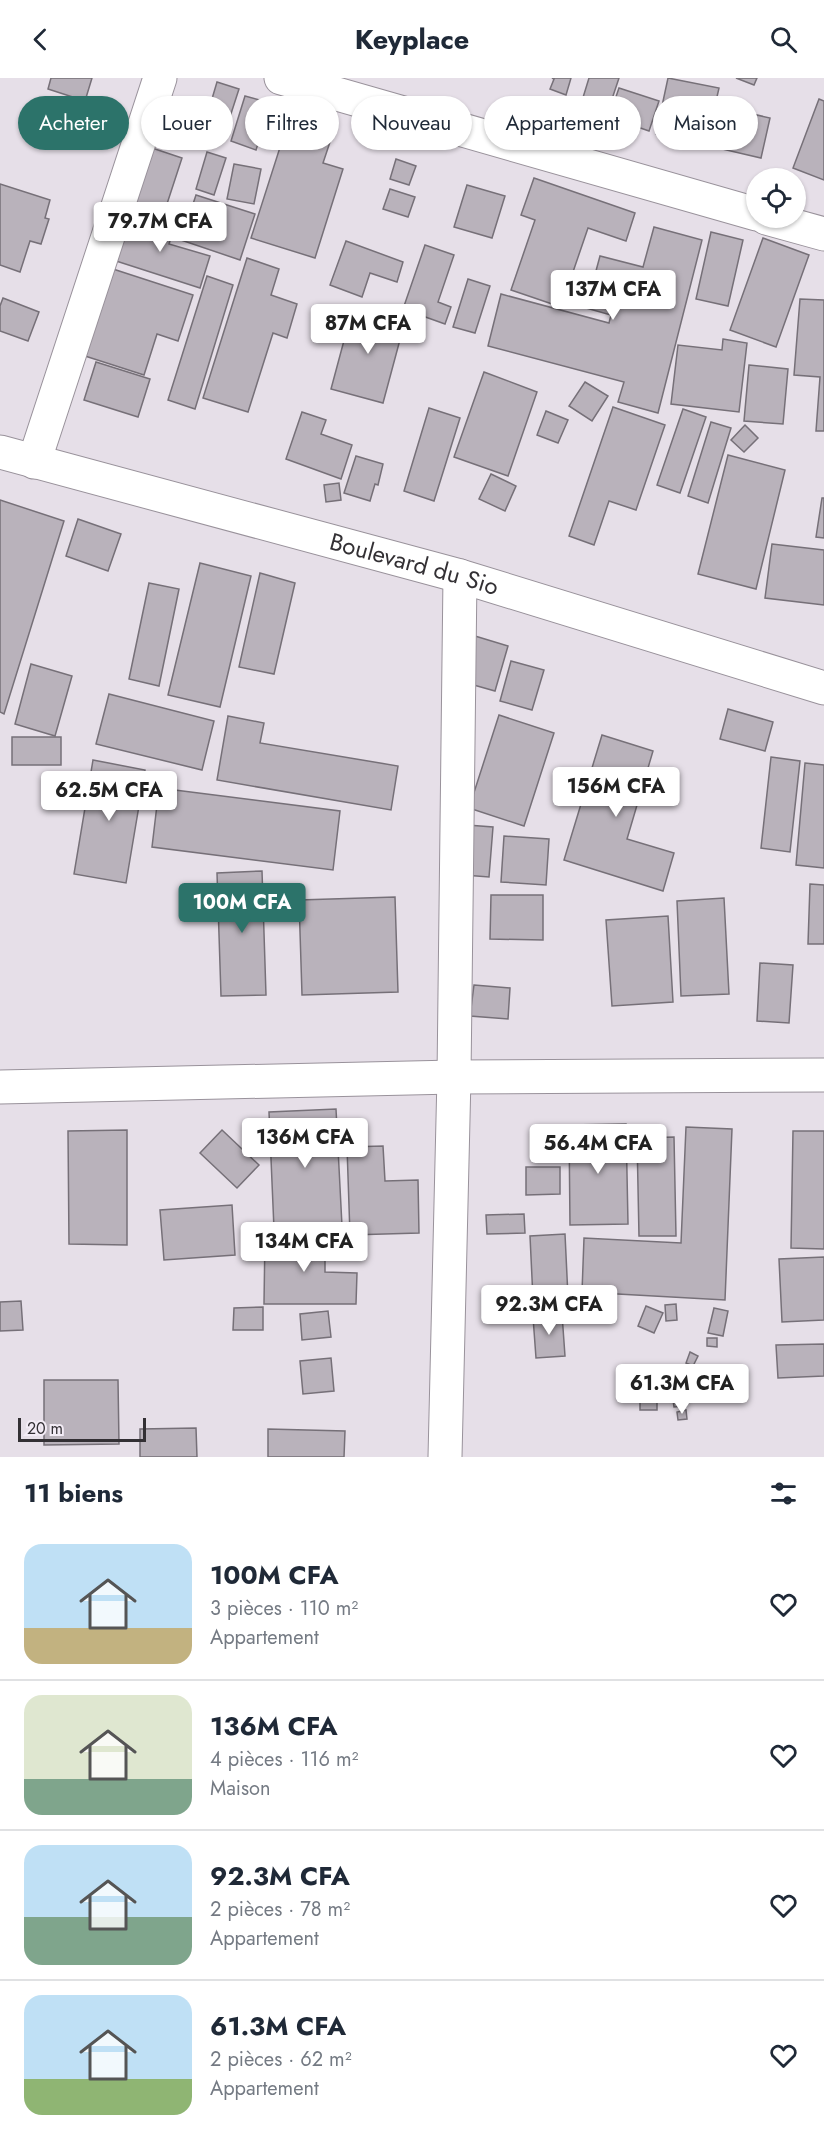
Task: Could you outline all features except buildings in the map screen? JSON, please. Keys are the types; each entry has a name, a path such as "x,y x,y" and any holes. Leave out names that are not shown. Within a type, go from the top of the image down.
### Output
{"street":[{"path":"34,462 160,78"},
{"path":"281,78 746,211"},
{"path":"802,228 824,234"},
{"name":"Boulevard du Sio","path":"0,452 460,576 824,688"},
{"path":"445,1457 454,1077 460,576"},
{"path":"0,1087 454,1077 824,1075"}]}
